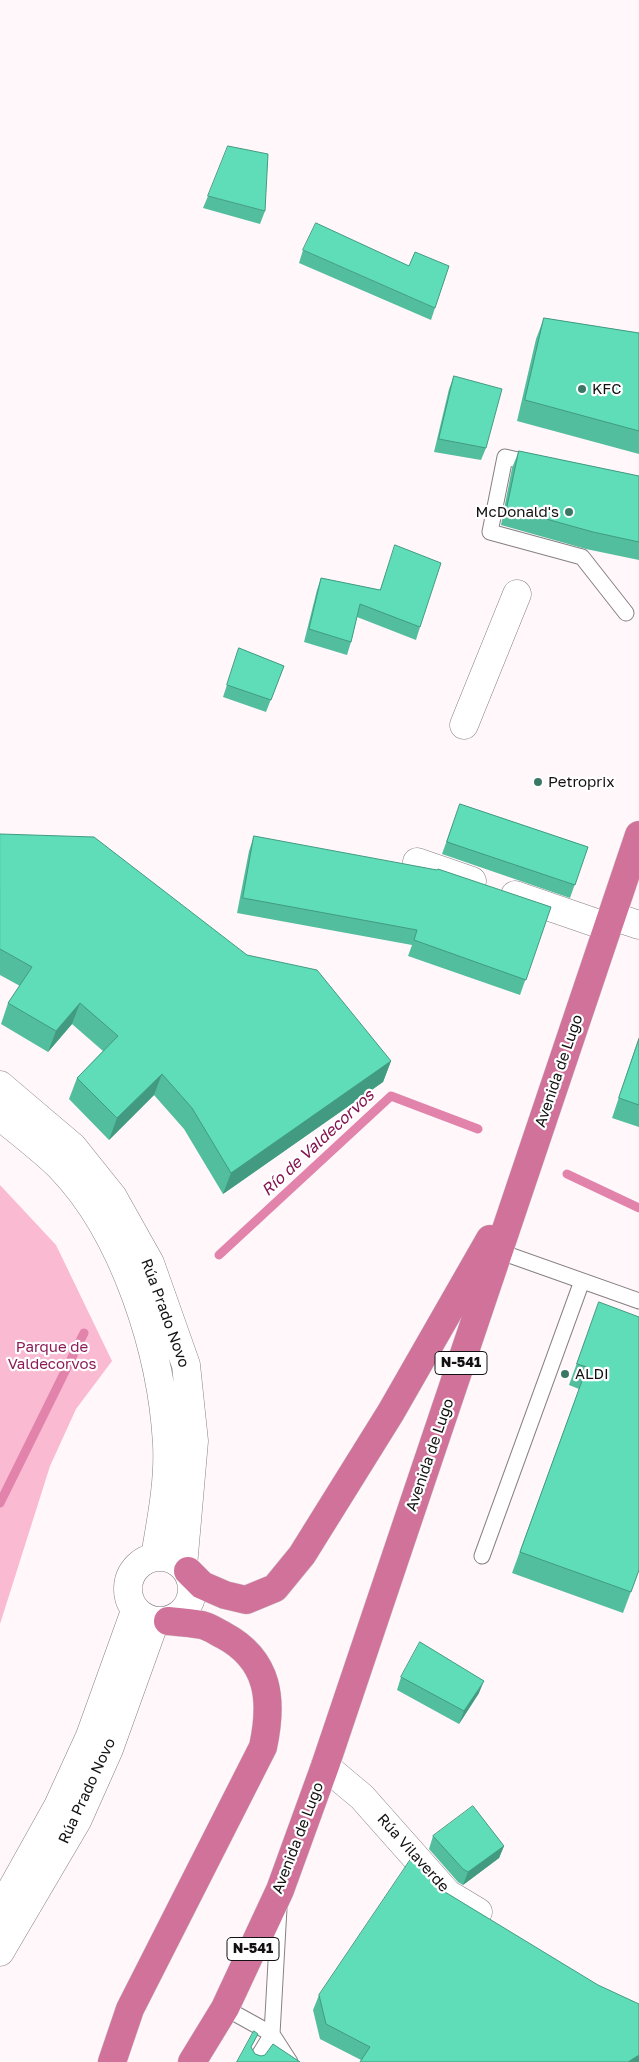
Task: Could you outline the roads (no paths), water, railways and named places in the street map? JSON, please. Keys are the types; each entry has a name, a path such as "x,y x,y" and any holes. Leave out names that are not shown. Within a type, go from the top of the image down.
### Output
{"highway":[{"name":"Avenida de Lugo","path":"192,2062 226,2008 280,1890 325,1766 639,835"},
{"path":"185,1568 202,1585 225,1595 246,1600 275,1588 302,1554 391,1412 520,1186"},
{"path":"112,2062 130,2009 263,1747 268,1724 269,1700 266,1685 255,1663 238,1643 204,1626 153,1617"}],"street":[{"path":"464,725 517,594"},
{"path":"417,862 610,922 639,925"},
{"name":"Rúa Prado Novo","path":"0,1085 73,1147 113,1197 150,1263 186,1365 194,1441 185,1568"},
{"name":"Rúa Prado Novo","path":"0,1116 60,1168 98,1215 131,1279 160,1380 167,1445 164,1508 155,1557"},
{"path":"155,1557 167,1557 185,1568 193,1590 190,1602 179,1616 153,1617 128,1597 127,1586 130,1575 145,1560 155,1557"},
{"name":"Rúa Prado Novo","path":"0,1910 58,1806 90,1736 153,1617"},
{"name":"Rúa Prado Novo","path":"0,1952 77,1821 109,1749 153,1617"},
{"name":"Rúa Vilaverde","path":"325,1766 362,1797 448,1894 498,1925"}],"lane":[{"path":"552,468 504,457 490,532 582,557 626,613"},
{"path":"498,1252 639,1301"},
{"path":"482,1556 582,1281"},
{"path":"256,2062 272,2034 280,1890"},
{"path":"226,2008 272,2034 290,2062"}],"waterway":[{"name":"Río de Valdecorvos","path":"219,1255 391,1096 478,1129"},
{"name":"Río de Valdecorvos","path":"567,1174 639,1208"},
{"name":"Río de Valdecorvos","path":"0,1503 84,1333"}],"place":[{"name":"KFC","path":"582,389"},
{"name":"McDonald's","path":"569,512"},
{"name":"Petroprix","path":"538,782"},
{"name":"ALDI","path":"565,1374"}],"park label":[{"name":"Parque de Valdecorvos","path":"52,1356"}]}
